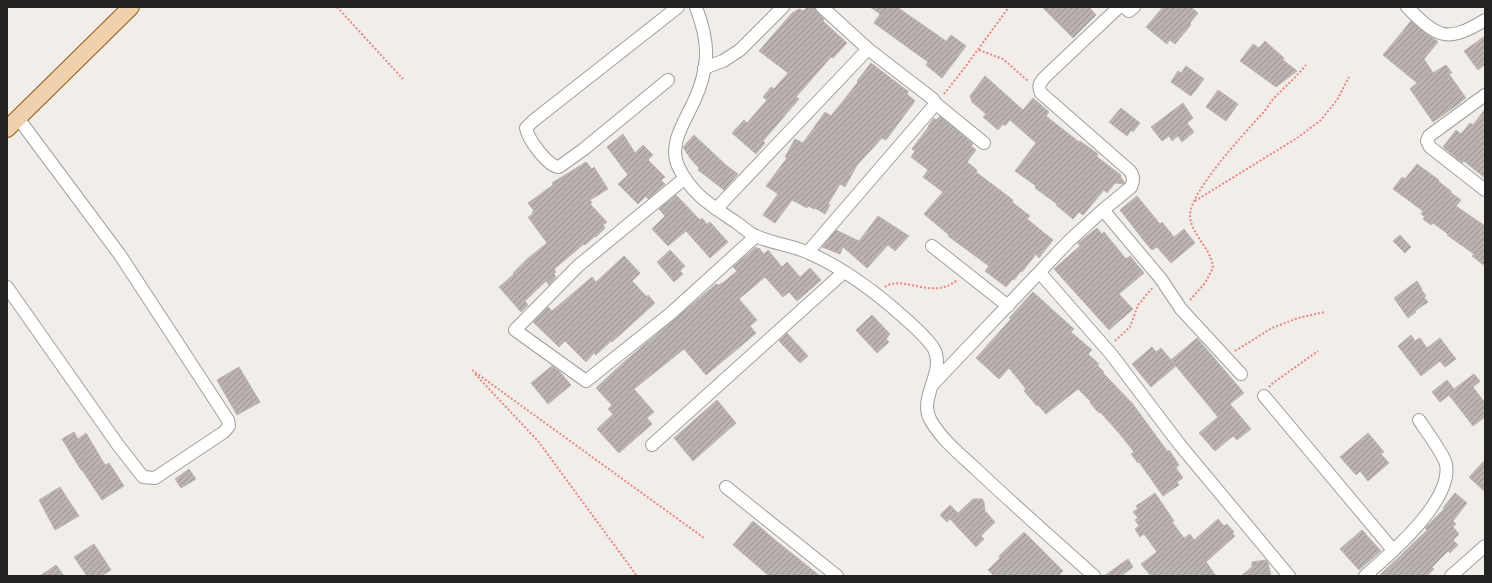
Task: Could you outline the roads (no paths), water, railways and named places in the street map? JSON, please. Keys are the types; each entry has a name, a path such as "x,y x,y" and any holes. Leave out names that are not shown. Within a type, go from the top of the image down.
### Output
{"main road":[{"path":"13,124 132,7"}],"street":[{"path":"668,80 559,167 554,167 550,164 534,144 527,132 526,128 533,121 678,7"},
{"path":"696,7 705,39 706,57 698,94 681,128 675,148 677,164 685,178 699,196 756,236 808,252 844,272 891,306 932,345 938,362 927,408 928,415 932,422 946,439 1033,523 1094,576"},
{"path":"704,68 723,61 740,50 783,7"},
{"path":"822,7 868,49 933,99 935,103 984,143"},
{"path":"933,385 1069,241 1131,187 1133,176 1130,171 1041,93 1039,85 1043,78 1119,7"},
{"path":"1124,7 1129,11 1134,7"},
{"path":"1407,7 1426,26 1443,34 1461,33 1485,20"},
{"path":"716,209 868,49"},
{"path":"1485,95 1429,136 1426,141 1430,147 1485,190"},
{"path":"808,252 935,103"},
{"path":"7,287 118,445 143,477 155,478 224,432 229,426 228,420 120,255 13,124"},
{"path":"685,178 578,266 515,330 586,381 670,314 756,236"},
{"path":"1103,210 1161,279 1181,309 1241,374"},
{"path":"932,246 1008,306"},
{"path":"652,445 844,272"},
{"path":"1040,273 1111,354 1180,446 1289,576"},
{"path":"1266,399 1394,550"},
{"path":"1365,576 1411,534 1439,496 1447,476 1445,462 1419,420"},
{"path":"726,487 837,576"},
{"path":"1451,576 1485,546"}]}
